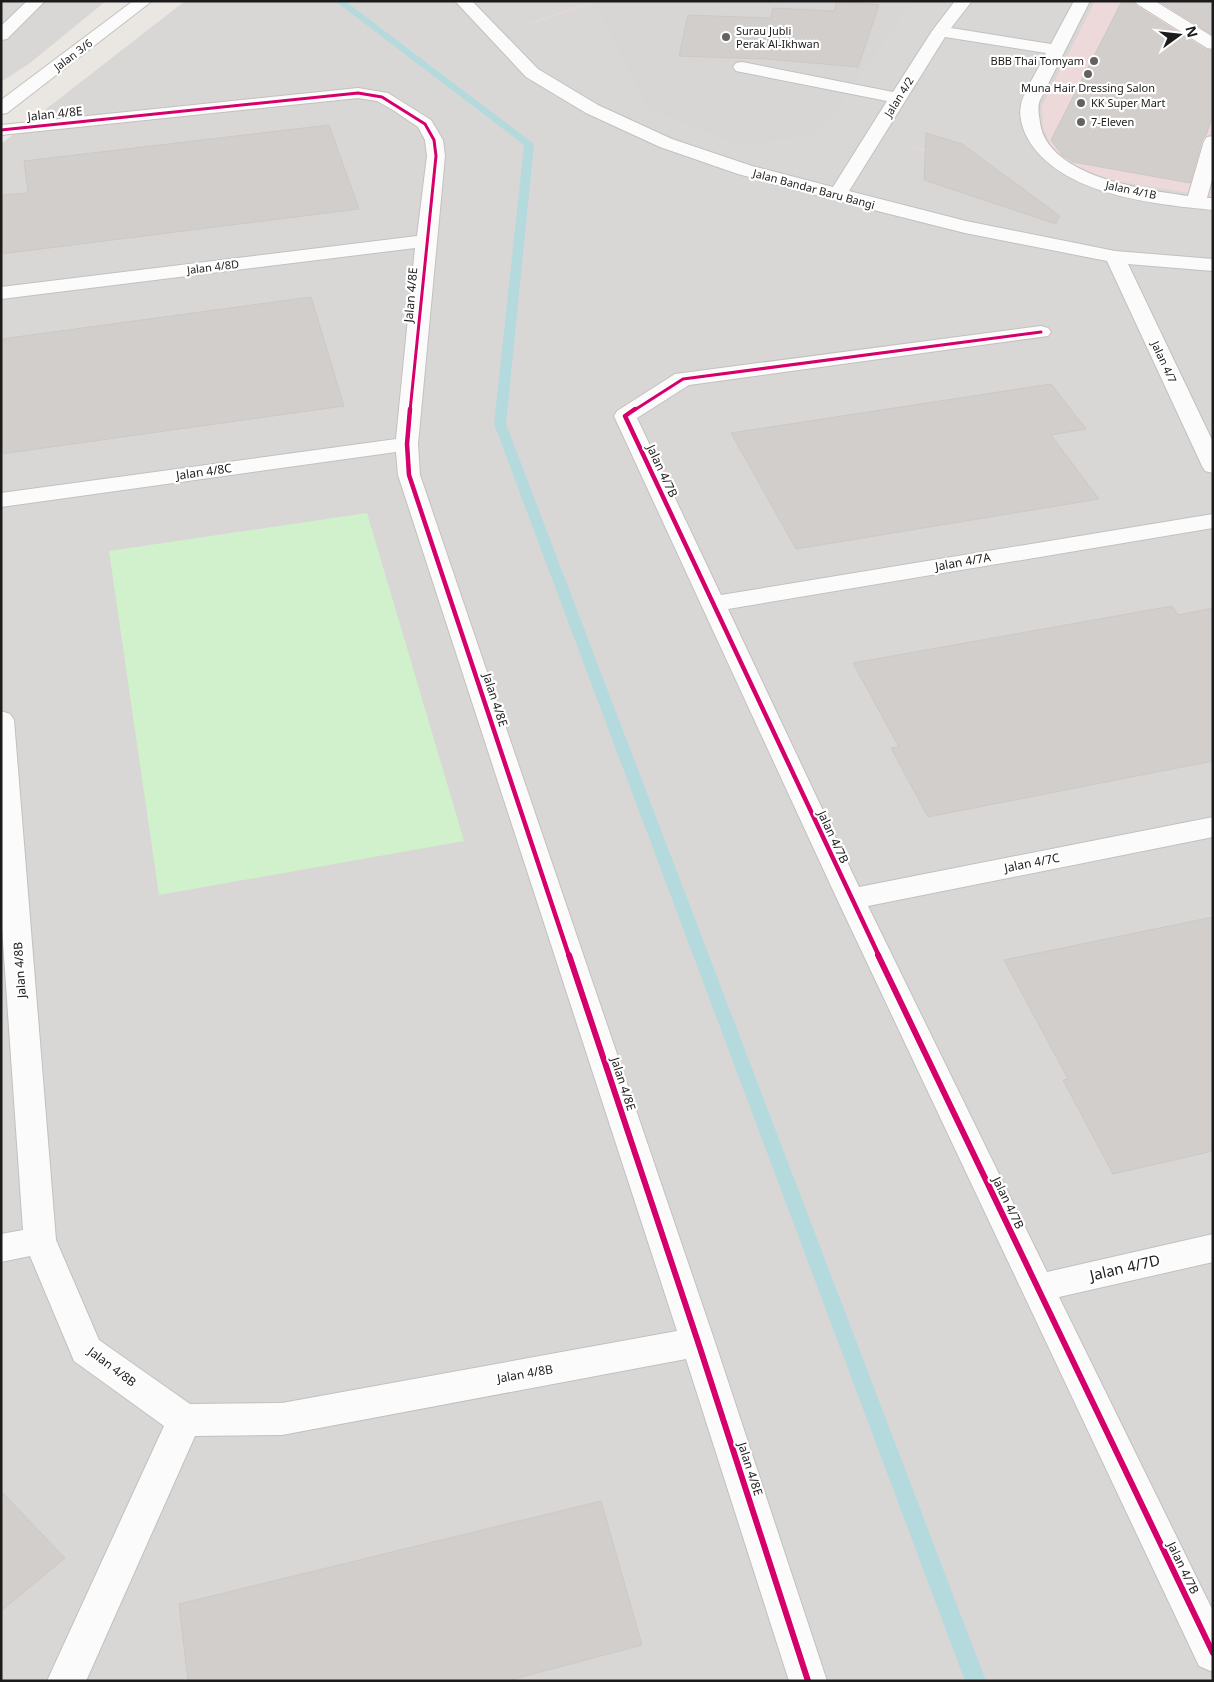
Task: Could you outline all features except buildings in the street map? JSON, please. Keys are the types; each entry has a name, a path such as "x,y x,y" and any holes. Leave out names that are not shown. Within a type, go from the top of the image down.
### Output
{"street":[{"path":"1,35 37,1"},
{"name":"Jalan 3/6","path":"1,109 144,1"},
{"name":"Jalan Bandar Baru Bangi","path":"463,1 532,73 592,110 666,143 744,170 965,227 1115,257 1213,265"},
{"name":"Jalan 4/2","path":"837,195 940,31 964,1"},
{"name":"Jalan 4/1B","path":"1082,1 1029,106 1031,130 1046,155 1074,174 1110,187 1204,203"},
{"path":"1143,1 1212,43"},
{"path":"940,31 1057,50"},
{"path":"742,67 899,98"},
{"name":"Jalan 4/8E","path":"1,130 358,93 382,97 399,106 425,124 434,140 436,156 407,444 409,475 698,1342 808,1681"},
{"path":"1204,203 1213,141"},
{"name":"Jalan 4/8D","path":"1,293 426,242"},
{"name":"Jalan 4/7","path":"1115,257 1213,466"},
{"name":"Jalan 4/7B","path":"1041,332 684,379 625,416 851,899 1213,1653"},
{"name":"Jalan 4/8C","path":"1,500 407,444"},
{"name":"Jalan 4/7A","path":"714,604 1213,521"},
{"name":"Jalan 4/8B","path":"1,720 5,819 40,1240 86,1350 184,1420 282,1419 698,1342"},
{"name":"Jalan 4/7C","path":"851,899 1213,827"},
{"path":"1,1248 40,1240"},
{"name":"Jalan 4/7D","path":"1038,1288 1213,1248"},
{"path":"66,1681 184,1420"}],"path":[{"path":"496,36 593,2"}],"shaded area":[{"path":"1,1 106,1 30,63 1,82"},
{"path":"185,1 1213,1 1213,1681 1,1681 1,144"},
{"path":"593,1 913,1 819,134 739,146 648,109"},
{"path":"1095,1 1213,1 1213,197 1115,181 1077,169 1054,152 1043,128 1042,106"}],"green space":[{"path":"367,513 464,841 159,895 109,551"}],"waterway":[{"path":"339,1 529,144 500,424 976,1681"}],"cycle path":[{"path":"1,130 358,93 382,97 399,106 425,124 434,140 436,156 407,444 409,475 698,1342 808,1681"},
{"path":"1041,332 683,379 625,416 851,899 1213,1653"}],"place":[{"name":"Surau Jubli Perak Al-Ikhwan","path":"726,37"},
{"name":"BBB Thai Tomyam","path":"1094,61"},
{"name":"Muna Hair Dressing Salon","path":"1088,74"},
{"name":"KK Super Mart","path":"1081,103"},
{"name":"7-Eleven","path":"1081,122"}]}
